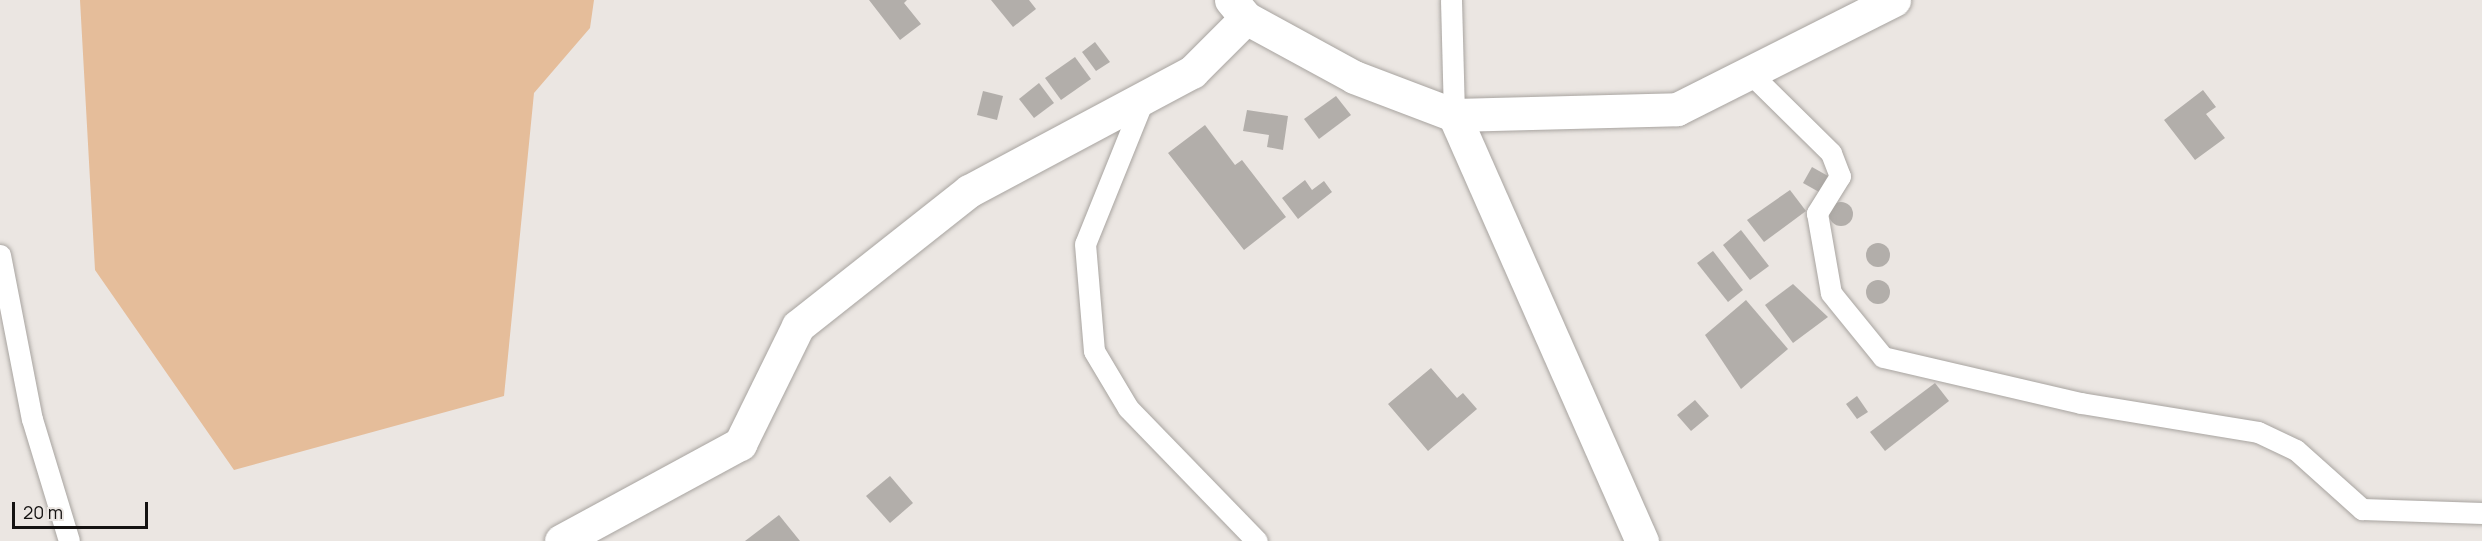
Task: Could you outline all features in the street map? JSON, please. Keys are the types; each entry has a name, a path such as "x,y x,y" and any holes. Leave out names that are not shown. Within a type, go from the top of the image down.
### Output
{"street":[{"path":"561,541 740,444 798,326 969,191 1192,72 1239,9 1354,77 1454,115 1677,109 1894,0"},
{"path":"1454,115 1642,541"}],"lane":[{"path":"1450,0 1454,115"},
{"path":"1750,73 1831,153 1840,176 1817,213 1831,293 1883,357 2081,403 2258,432 2296,450 2362,509 2482,513"},
{"path":"1144,98 1085,244 1094,351 1128,408 1257,541"},
{"path":"0,255 32,419 69,541"}],"shaded area":[{"path":"80,0 594,0 590,28 534,93 504,396 234,470 95,270"}],"building":[{"path":"869,0 907,0 904,3 921,24 900,40"},
{"path":"991,0 1029,0 1036,9 1013,27"},
{"path":"1095,42 1110,62 1096,71 1082,52"},
{"path":"1075,57 1091,79 1061,100 1045,78"},
{"path":"1039,83 1054,103 1034,118 1019,99"},
{"path":"2203,90 2216,107 2206,114 2225,138 2195,160 2164,120"},
{"path":"983,91 1003,96 997,120 977,115"},
{"path":"1336,96 1351,115 1319,139 1304,119"},
{"path":"1247,110 1288,116 1283,150 1267,147 1269,135 1243,131"},
{"path":"1205,125 1235,165 1242,160 1286,217 1244,250 1168,153"},
{"path":"1812,167 1828,176 1819,192 1803,183"},
{"path":"1305,180 1312,190 1324,181 1332,192 1298,219 1282,198"},
{"path":"1790,190 1806,211 1764,242 1747,220"},
{"path":"1841,202 1846,203 1852,209 1852,219 1846,225 1841,226 1836,225 1830,219 1829,214 1830,209 1836,203"},
{"path":"1741,230 1769,266 1750,280 1723,245"},
{"path":"1878,243 1887,246 1890,255 1887,264 1878,267 1869,264 1866,255 1869,246"},
{"path":"1713,251 1743,290 1728,302 1697,263"},
{"path":"1878,280 1887,283 1890,292 1887,301 1878,304 1869,301 1866,292 1869,283"},
{"path":"1793,284 1828,317 1793,343 1765,305"},
{"path":"1746,300 1788,349 1741,389 1705,335"},
{"path":"1431,368 1457,398 1463,393 1477,409 1428,451 1388,404"},
{"path":"1935,383 1949,401 1885,451 1870,432"},
{"path":"1857,396 1868,412 1857,419 1846,404"},
{"path":"1695,400 1709,416 1691,431 1677,415"},
{"path":"890,476 913,503 890,523 866,496"},
{"path":"779,515 800,541 745,541"}]}
